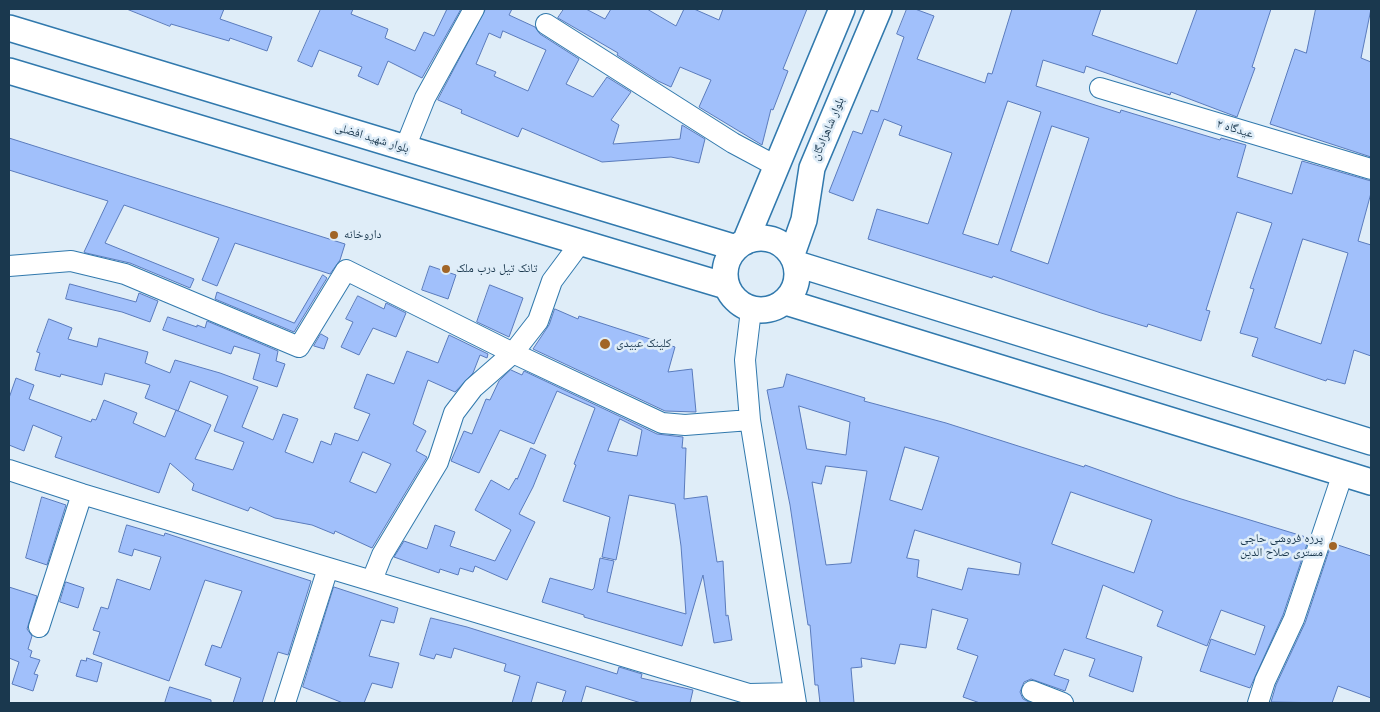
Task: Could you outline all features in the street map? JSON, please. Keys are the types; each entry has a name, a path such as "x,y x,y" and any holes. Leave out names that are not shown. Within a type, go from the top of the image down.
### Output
{"main road":[{"path":"794,259 797,284 786,302 769,310 751,310 736,300 726,286 726,266 740,245 776,166 842,9"},
{"name":"بلوار شاهزادگان","path":"794,259 804,220 812,168 879,9"},
{"name":"بلوار شهید افضلی","path":"9,28 405,148 740,245"},
{"path":"9,71 726,286"},
{"path":"740,245 760,238 776,241 794,259 1371,442"},
{"path":"786,302 1371,482"}],"street":[{"path":"405,148 425,98 474,9"},
{"path":"546,24 733,143 776,166"},
{"name":"عیدگاه ۲","path":"1100,88 1371,170"},
{"path":"372,580 382,555 438,462 454,413 473,388 513,353 538,321 552,281 581,242"},
{"path":"9,266 71,261 126,274 300,347 346,270 641,415 662,423 685,424 750,420"},
{"path":"9,470 82,494 749,694 795,698 750,420 744,360 751,310"},
{"path":"1258,703 1265,681 1294,619 1343,473"},
{"path":"39,627 82,494"},
{"path":"285,703 328,568"},
{"path":"1032,691 1063,703"}],"building":[{"path":"127,9 224,9 220,19 272,37 267,51 230,38 229,41 171,24 170,26"},
{"path":"321,9 353,9 351,14 388,29 385,38 415,51 424,32 434,36 447,9 461,9 422,78 388,61 378,85 358,76 362,67 319,50 312,67 298,61"},
{"path":"486,9 512,9 509,15 535,27 540,34 579,59 566,84 593,97 607,77 631,92 611,120 619,125 613,144 680,139 682,125 705,139 699,163 671,157 602,162 522,128 518,137 461,113 462,110 438,100","holes":["503,31 546,50 528,91 494,76 496,72 476,64 489,33 500,38"]},
{"path":"564,9 586,9 605,19 611,9 647,9 676,26 684,9 694,9 719,20 723,9 807,9 783,69 788,71 773,110 771,109 762,145 699,107 711,80 680,67 671,87 658,81 617,55 618,53 558,18"},
{"path":"907,9 915,9 934,16 917,59 985,83 988,73 992,74 1012,9 1101,9 1092,35 1177,64 1197,9 1271,9 1252,67 1255,68 1237,117 1171,92 1170,95 1086,66 1084,73 1043,60 1036,86 1120,113 1121,110 1220,140 1221,138 1246,145 1237,177 1292,194 1302,161 1371,181 1371,193 1358,241 1371,245 1371,356 1354,350 1345,384 1327,379 1326,381 1252,356 1258,338 1240,333 1254,289 1250,288 1272,223 1237,212 1206,310 1210,311 1201,341 1148,324 1147,327 1101,313 993,276 992,278 868,239 877,209 928,224 952,153 899,135 902,126 884,119 853,201 829,192 853,131 862,134 871,110 878,112 904,37 897,34","holes":["1008,101 1041,112 998,245 963,234","1052,126 1089,138 1048,264 1011,251","1303,239 1348,253 1321,344 1275,328"]},
{"path":"1316,9 1371,9 1361,58 1371,62 1371,157 1270,124 1295,49 1306,53"},
{"path":"9,138 345,244 340,260 330,274 235,243 217,286 202,280 219,238 124,205 105,243 194,279 190,288 130,263 86,253 84,252 108,201 9,170"},
{"path":"430,266 456,275 448,299 422,290"},
{"path":"323,275 327,278 294,332 215,299 217,292 294,323"},
{"path":"70,284 136,302 139,293 158,301 150,322 122,312 66,299"},
{"path":"490,285 523,298 509,337 477,322"},
{"path":"358,296 384,309 386,303 406,313 396,337 373,328 359,355 341,347 353,322 346,319"},
{"path":"555,309 578,319 579,316 675,347 668,372 692,369 696,412 665,411 533,349 549,325"},
{"path":"168,317 205,328 207,321 278,351 276,361 285,364 277,387 253,379 260,354 234,346 231,354 163,330"},
{"path":"49,319 72,328 68,339 97,347 99,338 148,352 145,363 170,373 175,360 220,373 258,387 242,427 273,440 283,414 298,419 285,452 313,463 321,441 331,445 335,433 358,441 370,414 354,408 367,374 394,384 407,351 438,363 449,335 488,354 487,358 480,355 473,373 455,392 428,380 413,424 426,431 416,451 427,457 372,548 335,531 334,534 312,525 275,518 250,507 248,511 192,490 194,484 170,463 159,493 55,457 62,437 33,425 24,451 9,445 9,398 16,378 34,385 29,399 91,422 92,419 96,420 104,400 137,413 133,423 165,437 176,410 145,398 150,385 105,373 102,385 61,374 60,377 35,370 40,353 37,352","holes":["190,381 228,396 214,431 244,442 233,470 195,459 211,425 178,411","363,452 391,464 376,493 350,482"]},
{"path":"321,334 328,338 324,349 314,346"},
{"path":"511,370 522,375 524,371 657,434 683,437 682,448 686,448 684,499 707,496 717,562 723,561 726,616 728,615 732,640 714,643 703,575 682,646 584,617 584,615 542,602 550,578 592,590 600,558 614,561 607,592 686,614 681,546 675,504 629,495 616,560 602,557 610,517 563,501 576,465 574,464 595,408 557,391 534,444 500,430 479,473 451,461 464,431 472,434 486,399 490,400 499,381","holes":["620,419 642,430 637,456 608,451"]},
{"path":"787,374 865,398 864,401 946,423 1084,467 1085,465 1178,498 1309,538 1283,615 1250,688 1200,671 1211,639 1255,655 1265,626 1221,610 1207,646 1157,626 1163,611 1103,585 1086,638 1142,657 1133,692 1089,676 1095,659 1064,649 1054,675 1069,680 1065,691 1031,679 1024,682 1020,692 1023,699 1031,703 980,703 963,697 978,656 957,649 968,619 932,609 926,648 900,644 895,664 861,658 862,667 851,668 854,703 820,703 818,685 815,685 810,625 808,625 790,505 767,390 783,387","holes":["799,406 850,422 846,455 807,449","905,447 939,457 922,510 890,500","826,466 867,471 851,563 826,565 812,482 821,484","1071,492 1152,520 1134,573 1052,544","915,530 1021,563 1019,575 968,568 962,590 917,577 919,560 907,558"]},
{"path":"531,448 546,455 519,514 535,522 507,580 475,566 473,572 460,568 458,575 440,569 439,573 394,557 404,541 427,549 435,525 455,532 450,546 495,561 511,530 475,510 491,480 509,490 517,479"},
{"path":"42,497 66,505 47,565 26,558"},
{"path":"127,525 164,536 165,533 311,581 288,655 278,652 262,703 233,703 241,678 205,665 212,645 221,648 242,591 205,580 169,681 93,654 100,632 93,630 101,607 108,609 117,579 150,590 161,557 134,549 132,556 119,552"},
{"path":"1332,543 1371,556 1371,698 1338,686 1332,703 1271,702 1276,685 1305,623"},
{"path":"66,582 84,588 78,608 60,602"},
{"path":"9,587 37,596 27,629 32,636 28,649 32,651 30,657 40,660 34,674 38,675 33,691 12,684 19,662 9,658"},
{"path":"334,587 398,608 394,623 381,620 369,656 399,663 392,688 372,683 364,703 343,703 303,687"},
{"path":"431,618 467,627 617,674 619,667 642,674 641,678 693,690 690,703 641,703 586,686 581,703 562,703 566,691 537,682 531,703 512,703 520,676 504,671 506,664 454,648 451,658 436,654 434,659 420,655"},
{"path":"87,658 102,663 97,682 76,676 81,660 86,661"},
{"path":"170,687 211,700 211,703 165,703"}],"place":[{"name":"داروخانه","path":"334,235"},
{"name":"تانک تیل درب ملک","path":"446,269"},
{"name":"کلینک عبیدی","path":"605,344"},
{"name":"پرزه فروشی حاجی مستری صلاح الدین","path":"1333,546"}]}
